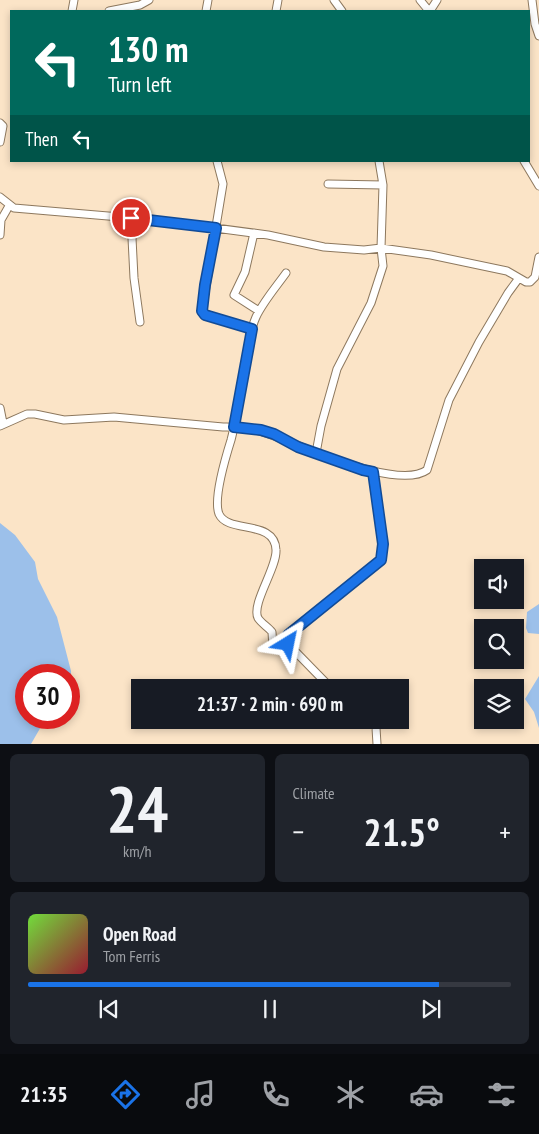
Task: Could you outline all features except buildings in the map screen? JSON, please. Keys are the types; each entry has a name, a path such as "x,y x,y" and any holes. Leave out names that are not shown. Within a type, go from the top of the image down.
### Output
{"street":[{"path":"114,10 140,5 149,0"},
{"path":"420,0 428,10"},
{"path":"532,0 535,24 539,36"},
{"path":"0,123 3,126 0,142"},
{"path":"217,162 223,184 202,311 205,315 252,329"},
{"path":"316,453 321,426 337,369 370,303 381,273 383,260 381,248 383,185 379,162"},
{"path":"525,162 539,186"},
{"path":"328,184 383,185"},
{"path":"0,197 9,206 216,228 254,233 324,247 364,250 381,248 477,263 507,271 526,282 533,280 539,257"},
{"path":"0,235 1,220 9,206"},
{"path":"131,218 134,278 140,322"},
{"path":"254,233 245,272 234,295 259,311"},
{"path":"286,273 259,311 252,329 234,427 221,478 218,510 226,522 266,532 274,542 276,550 274,564 258,604 257,614 261,622 272,632 273,648 287,639 296,629 381,560 383,544 373,472"},
{"path":"0,408 2,424 27,414 35,414 64,420 114,417 261,430 363,470 421,474 427,470 449,400 479,342 508,293 520,278"},
{"path":"287,639 288,644 322,679"},
{"path":"376,729 377,744"}],"water":[{"path":"0,523 15,535 35,562 38,579 57,617 69,664 15,664 15,729 40,729 31,744 0,744"},
{"path":"539,604 539,634 528,633 526,628 527,612"},
{"path":"539,676 539,728 534,712 525,699"}],"route":[{"path":"131,218 216,228 202,311 205,315 252,329 234,427 240,426 274,434 303,449 373,472 383,544 381,560 288,635 288,644"}]}
